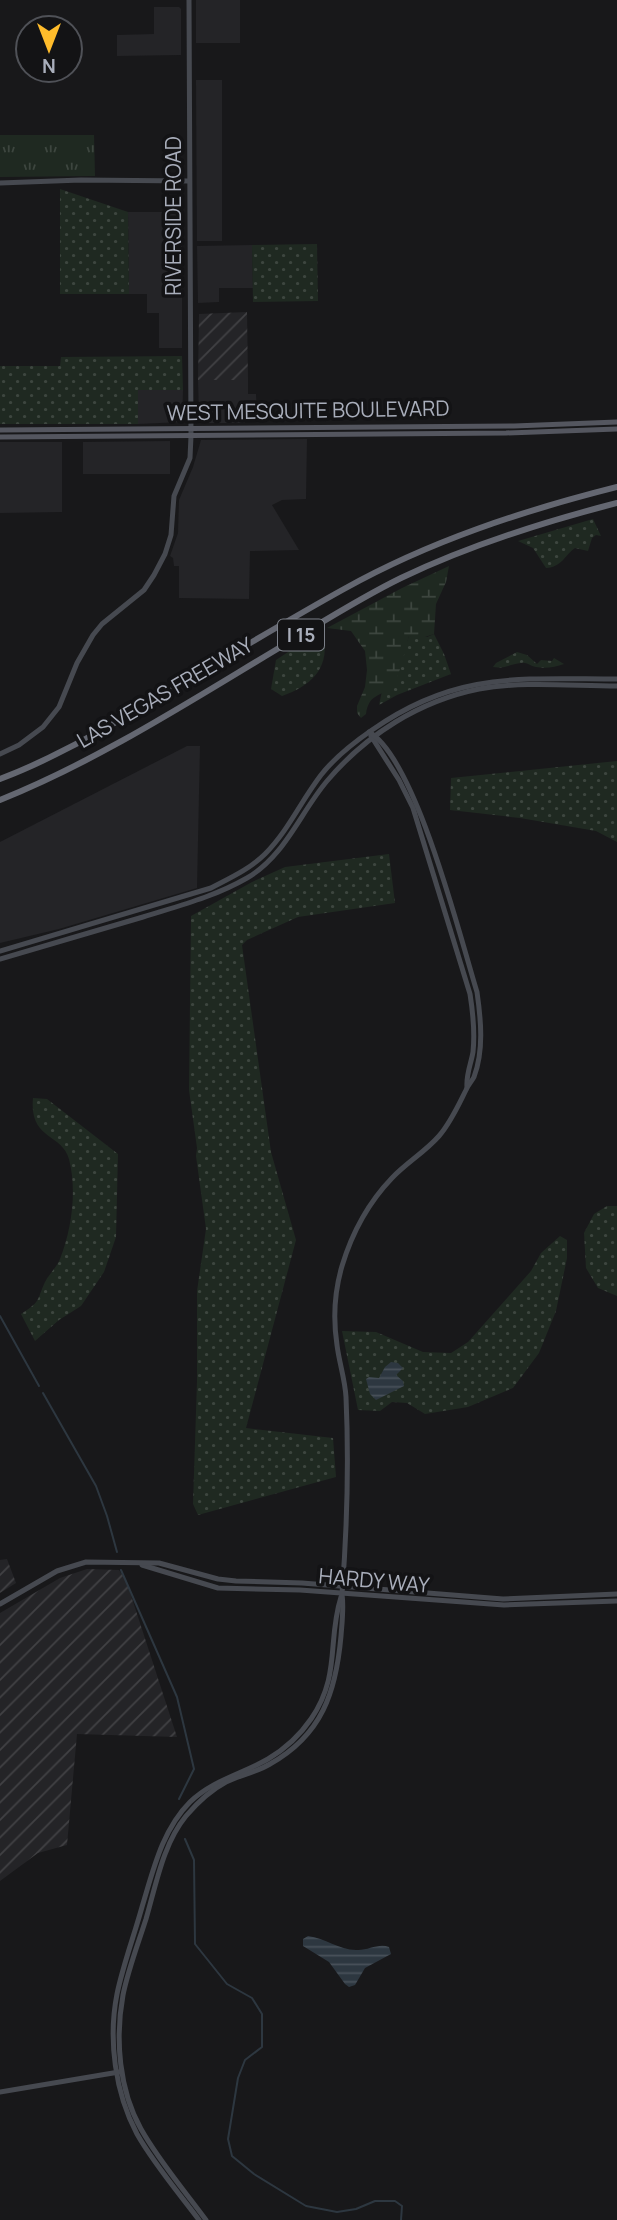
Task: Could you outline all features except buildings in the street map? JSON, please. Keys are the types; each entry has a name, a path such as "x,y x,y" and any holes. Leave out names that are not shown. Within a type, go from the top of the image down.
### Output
{"highway":[{"name":"LAS VEGAS FREEWAY","path":"0,779 54,756 111,725 395,562 499,521 617,485"},
{"name":"LAS VEGAS FREEWAY","path":"0,800 121,742 354,603 401,578 505,535 617,503"}],"main road":[{"name":"RIVERSIDE ROAD","path":"0,754 19,745 43,727 59,706 77,663 93,635 102,624 144,590 155,575 171,535 174,496 190,458 191,432 189,0"},
{"path":"0,183 189,181"},
{"name":"WEST MESQUITE BOULEVARD","path":"0,437 617,422"},
{"path":"506,433 514,425"},
{"name":"WEST MESQUITE BOULEVARD","path":"0,430 506,433 617,429"},
{"path":"0,951 212,888 243,871 265,854 286,829 322,773 348,747 415,703 451,689 508,679 617,679"},
{"path":"0,959 213,896 249,877 272,859 327,780 352,755 393,723 416,710 451,696 480,689 509,686 617,686"},
{"path":"199,2220 131,2122 119,2072 120,2022 124,1994 171,1840 185,1817 205,1797 226,1782 270,1764 295,1747 316,1724 331,1697 338,1668 344,1605 342,1586 347,1517 346,1399 335,1321 341,1268 362,1218 391,1179 440,1135 459,1107 467,1087 474,1079 479,1053 481,1021 477,992 425,824 404,778 369,732"},
{"name":"HARDY WAY","path":"0,1604 57,1572 86,1562 159,1563 218,1579 236,1581 342,1586 503,1599 617,1594"},
{"name":"HARDY WAY","path":"132,1562 218,1588 300,1590 504,1605 617,1601"},
{"path":"0,2092 119,2072"},
{"path":"119,2072 134,2116 142,2130 206,2220"}],"shaded area":[{"path":"196,0 240,0 240,43 196,43"},
{"path":"154,7 181,9 181,55 117,56 117,35 154,34"},
{"path":"196,80 222,80 222,241 197,241"},
{"path":"128,212 182,212 182,348 159,348 159,313 147,313 147,294 129,294"},
{"path":"252,245 253,288 219,288 219,302 198,303 197,246"},
{"path":"247,312 248,380 198,380 199,314"},
{"path":"198,380 248,380 248,394 256,394 257,413 245,414 245,423 202,423 199,417"},
{"path":"138,390 183,390 182,422 138,424"},
{"path":"307,439 306,499 282,500 272,505 299,550 250,551 249,599 179,598 179,566 174,566 170,556 178,533 179,500 201,440"},
{"path":"170,441 170,474 83,474 83,442"},
{"path":"0,442 62,442 62,512 0,513"},
{"path":"187,746 200,746 197,888 59,929 0,943 0,842"},
{"path":"391,1362 398,1363 403,1368 396,1375 403,1381 404,1386 376,1400 370,1394 366,1379 379,1378"},
{"path":"7,1559 16,1583 0,1593 0,1560"},
{"path":"87,1569 119,1570 126,1580 177,1737 77,1734 67,1845 38,1853 0,1881 0,1613 60,1578"},
{"path":"308,1936 350,1949 385,1946 389,1947 391,1954 365,1968 355,1985 349,1987 329,1962 303,1946 303,1939"}],"green space":[{"path":"0,135 94,135 95,176 0,177"},
{"path":"60,189 128,212 129,294 60,294"},
{"path":"317,244 318,301 253,302 252,245"},
{"path":"182,356 183,390 138,390 138,424 0,424 0,366 60,366 61,357"},
{"path":"593,519 601,536 592,538 588,551 575,548 551,567 546,568 533,548 518,541"},
{"path":"449,566 446,582 436,604 434,634 419,639 409,636 395,682 388,690 372,699 366,714 361,718 357,713 357,706 365,687 365,651 351,631 327,628"},
{"path":"434,634 451,674 379,705 382,691 391,686 409,636 427,637"},
{"path":"316,636 324,638 325,649 320,668 315,675 309,682 282,696 271,689 276,660"},
{"path":"517,652 527,655 537,664 541,660 552,661 554,658 564,664 547,668 523,663 493,667"},
{"path":"617,761 617,842 596,831 450,810 451,778"},
{"path":"389,854 395,903 298,917 247,940 242,945 271,1152 296,1240 246,1428 333,1438 336,1477 198,1515 193,1504 197,1291 206,1229 189,1090 191,916 285,867"},
{"path":"33,1098 47,1099 118,1154 116,1237 104,1272 81,1306 59,1320 35,1341 21,1314 37,1301 45,1282 60,1259 68,1235 73,1183 65,1151 36,1122"},
{"path":"607,1206 617,1206 617,1296 598,1288 586,1268 584,1233 594,1214"},
{"path":"560,1236 567,1240 567,1258 556,1311 539,1353 513,1388 468,1407 425,1414 407,1403 392,1402 380,1411 358,1410 342,1331 376,1332 423,1352 451,1353 468,1342 531,1271 541,1253"}],"waterway":[{"path":"0,1316 39,1386"},
{"path":"43,1393 96,1486 117,1552"},
{"path":"121,1570 177,1697 194,1769 179,1799"},
{"path":"185,1839 194,1860 195,1944 227,1984 252,1998 262,2014 262,2047 245,2060 238,2078 228,2139 232,2156 254,2174 306,2206 337,2212 356,2209 375,2201 395,2201 402,2206 401,2220"}]}
